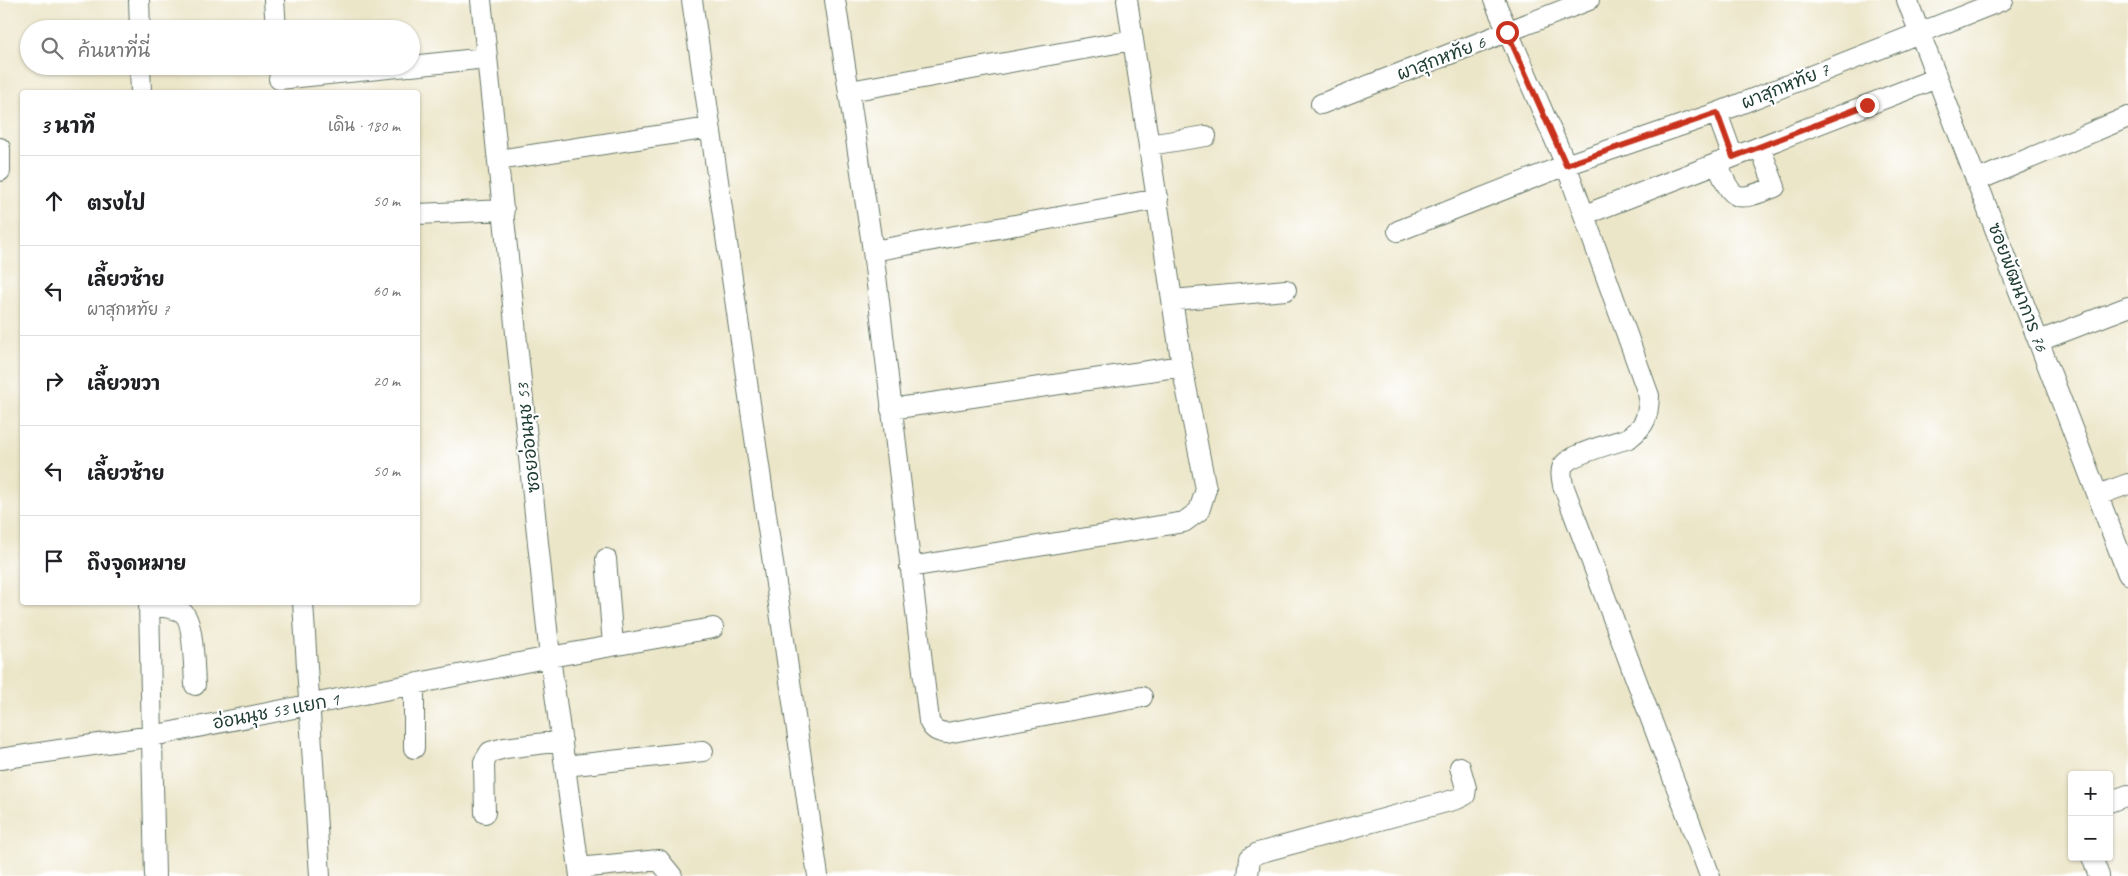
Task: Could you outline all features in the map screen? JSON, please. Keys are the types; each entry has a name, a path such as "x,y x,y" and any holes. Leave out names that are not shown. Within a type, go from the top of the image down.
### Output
{"street":[{"path":"139,0 140,20"},
{"path":"274,0 275,20"},
{"name":"ซอยอ่อนนุช 53","path":"481,0 550,657 580,872"},
{"path":"692,0 818,876"},
{"path":"835,0 873,251 910,568 929,721 932,728 939,732 947,733 1142,697"},
{"path":"910,568 1184,522 1199,511 1206,488 1182,366 1158,199 1126,0"},
{"path":"1494,0 1566,165 1649,396 1648,413 1644,424 1629,438 1572,457 1563,464 1561,473 1563,485 1710,876"},
{"name":"ผาสุกหทัย 6","path":"1321,104 1589,0"},
{"name":"ซอยพัฒนาการ 76","path":"1907,0 1978,180 2128,574"},
{"name":"ผาสุกหทัย 7","path":"1398,231 1566,165 1717,113 2003,0"},
{"path":"850,91 1133,40"},
{"path":"420,65 486,58"},
{"path":"140,75 141,90"},
{"path":"279,79 319,75"},
{"path":"1598,210 1937,78"},
{"path":"1717,113 1725,160 1727,188 1736,196 1747,198 1775,187 1760,147"},
{"path":"1978,180 2128,117"},
{"path":"498,160 710,128"},
{"path":"1149,146 1206,136"},
{"path":"0,148 0,171"},
{"path":"873,251 1158,199"},
{"path":"420,214 504,210"},
{"path":"1172,300 1286,290"},
{"path":"2039,341 2128,306"},
{"path":"891,409 1182,366"},
{"path":"2098,495 2128,484"},
{"path":"606,559 613,645"},
{"path":"149,605 155,876"},
{"path":"153,605 186,614 190,624 195,685"},
{"path":"303,605 320,876"},
{"name":"อ่อนนุช 53 แยก 1","path":"0,759 152,736 550,657 714,628"},
{"path":"414,684 414,748"},
{"path":"485,812 484,762 490,752 505,748 562,741"},
{"path":"565,766 703,752"},
{"path":"1248,876 1250,858 1258,853 1457,800 1465,795 1466,788 1460,767"},
{"path":"2113,801 2128,795"},
{"path":"580,872 658,860 672,876"},
{"path":"2093,861 2099,876"}],"route":[{"path":"1507,32 1566,165 1717,113 1733,157 1867,105"}]}
